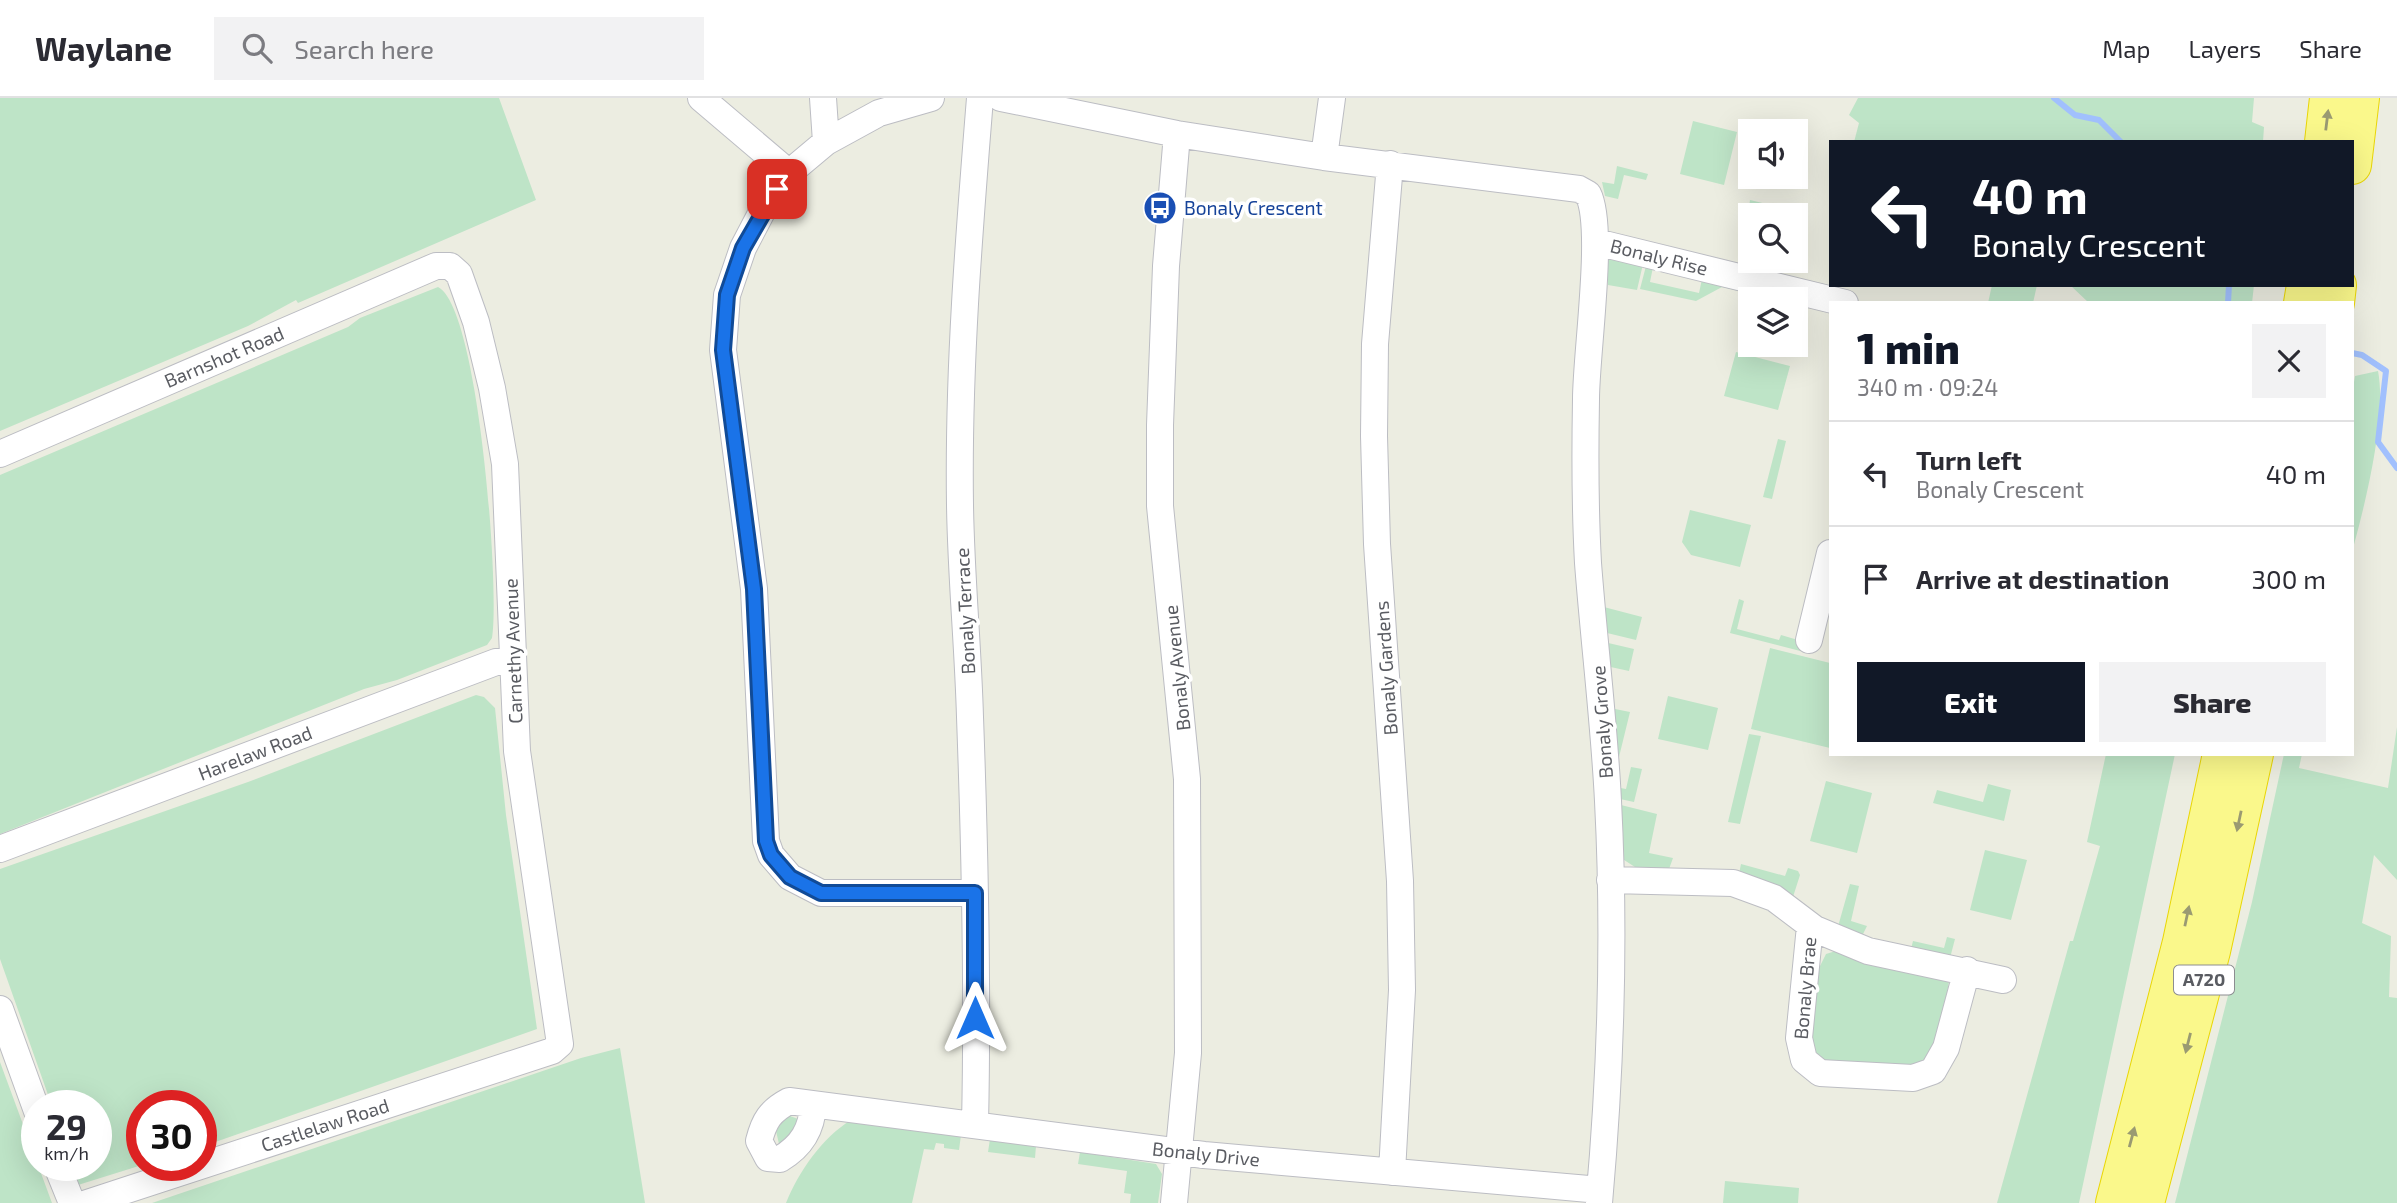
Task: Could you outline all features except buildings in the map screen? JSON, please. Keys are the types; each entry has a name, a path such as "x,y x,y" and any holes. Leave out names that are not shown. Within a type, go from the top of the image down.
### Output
{"highway":[{"path":"2324,140 2329,98"},
{"path":"2354,148 2360,98"},
{"name":"A720","path":"2115,1203 2182,942 2222,756"},
{"name":"A720","path":"2145,1203 2211,951 2254,756"}],"street":[{"path":"701,98 789,173"},
{"path":"823,98 826,142"},
{"path":"931,98 879,113 826,142 789,173 766,204 743,248 727,295 723,350 754,589 766,841 771,855 790,877 821,893 975,893"},
{"name":"Bonaly Terrace","path":"975,1125 975,893 960,508 960,418 967,239 980,98"},
{"path":"1001,98 1177,134 1324,157 1579,189 1588,194 1592,203 1596,242"},
{"path":"1324,157 1332,98"},
{"name":"Bonaly Avenue","path":"1174,1203 1181,1152 1189,988 1187,779 1160,506 1161,362 1177,134"},
{"name":"Bonaly Gardens","path":"1390,164 1375,344 1374,436 1377,544 1401,881 1402,990 1392,1171"},
{"name":"Bonaly Rise","path":"1596,242 1837,301"},
{"name":"Bonaly Grove","path":"1596,242 1586,357 1585,491 1608,798 1610,880 1610,1014 1599,1197"},
{"name":"Barnshot Road","path":"0,454 436,266 450,266"},
{"name":"Carnethy Avenue","path":"450,266 459,274 476,322 492,388 505,464 511,564 511,661 524,809 557,1008 560,1044"},
{"path":"1809,640 1829,557"},
{"name":"Harelaw Road","path":"0,849 496,662 511,661"},
{"name":"Bonaly Brae","path":"1610,880 1733,883 1774,898 1810,926 1868,951 1967,970 2003,980"},
{"name":"Bonaly Brae","path":"1810,926 1799,1038 1804,1060 1820,1073 1913,1078 1933,1071 1946,1048 1967,970"},
{"path":"0,1009 29,1090"},
{"name":"Castlelaw Road","path":"87,1203 552,1051 560,1044"},
{"name":"Bonaly Drive","path":"813,1105 1181,1152 1392,1171 1599,1197"},
{"path":"63,1181 72,1203"}],"green space":[{"path":"0,98 499,98 536,200 298,303 296,300 248,326 0,431"},
{"path":"1858,98 2254,98 2252,122 2264,127 2263,140 1855,140 1859,123 1849,115"},
{"path":"1693,121 1737,132 1724,185 1680,174"},
{"path":"1617,166 1648,174 1646,180 1624,175 1618,199 1605,196 1602,182 1614,184"},
{"path":"1611,257 1643,264 1637,290 1608,285 1606,262"},
{"path":"1646,266 1653,267 1650,282 1699,293 1702,279 1738,287 1738,291 1722,287 1696,301 1640,289"},
{"path":"438,287 452,306 465,344 483,452 494,610 492,638 487,645 397,680 364,689 0,834 0,475 348,327 360,318"},
{"path":"1992,287 2037,287 2033,301 1988,301"},
{"path":"2072,287 2254,287 2252,301 2087,301"},
{"path":"1736,352 1738,357 1755,357 1790,366 1778,410 1724,396"},
{"path":"2378,371 2380,412 2368,486 2354,544 2354,382 2355,376"},
{"path":"1778,439 1786,441 1772,499 1763,497"},
{"path":"1690,510 1751,525 1740,567 1691,555 1682,542"},
{"path":"1739,599 1744,601 1737,629 1779,640 1781,635 1798,640 1797,645 1805,647 1804,652 1730,633"},
{"path":"1600,606 1642,617 1636,640 1603,632"},
{"path":"1604,642 1634,649 1629,671 1606,666"},
{"path":"1770,648 1829,663 1829,748 1751,729"},
{"path":"476,695 484,697 495,708 506,815 537,1029 217,1141 217,1090 126,1090 126,1170 112,1174 112,1090 46,1090 0,959 0,869 248,782"},
{"path":"1668,696 1718,708 1708,750 1658,739"},
{"path":"1615,709 1630,712 1619,757 1613,756"},
{"path":"2397,727 2397,880 2374,855 2362,923 2391,936 2389,997 2397,998 2397,1203 2175,1203 2252,902 2284,756 2302,756 2299,768 2388,788"},
{"path":"1749,734 1761,736 1740,824 1728,822"},
{"path":"2106,756 2175,756 2079,1203 1997,1203 2070,941 2073,941 2100,846 2087,842"},
{"path":"1631,767 1642,769 1634,802 1620,799 1615,787 1626,789"},
{"path":"1826,781 1872,793 1857,853 1810,841"},
{"path":"1988,784 2011,790 2004,821 1933,803 1937,790 1983,802"},
{"path":"1621,805 1657,814 1649,853 1673,858 1669,869 1635,867 1621,858"},
{"path":"1985,850 2027,860 2011,920 1970,910"},
{"path":"1741,864 1785,876 1788,868 1798,871 1800,875 1792,900 1738,879"},
{"path":"1850,884 1859,886 1851,921 1867,926 1862,936 1837,930"},
{"path":"1947,937 1955,939 1950,958 1911,949 1913,941 1944,948"},
{"path":"1839,950 1950,975 1939,1044 1926,1066 1829,1070 1808,1044 1819,968 1826,954"},
{"path":"620,1048 645,1203 152,1203 581,1058"},
{"path":"0,1062 21,1119 21,1181 44,1181 52,1203 0,1203"},
{"path":"790,1116 798,1119 797,1127 779,1144 776,1131 784,1119"},
{"path":"851,1120 961,1135 959,1150 944,1148 944,1144 936,1143 934,1150 924,1149 912,1203 786,1203 812,1156 830,1136"},
{"path":"990,1139 1036,1146 1035,1158 988,1152"},
{"path":"1080,1152 1156,1164 1162,1174 1158,1203 1130,1203 1131,1194 1124,1193 1127,1171 1078,1164"},
{"path":"1725,1181 1799,1188 1798,1203 1723,1203"}],"waterway":[{"path":"2054,98 2075,115 2099,120 2119,140"},
{"path":"2228,301 2229,287"},
{"path":"2354,353 2362,355 2386,371 2378,442 2397,468"}],"place":[{"name":"Bonaly Crescent","path":"1160,208"}],"route":[{"path":"777,189 743,248 727,295 723,350 741,469 754,589 766,841 771,855 790,877 821,893 975,893 975,1018"}]}
